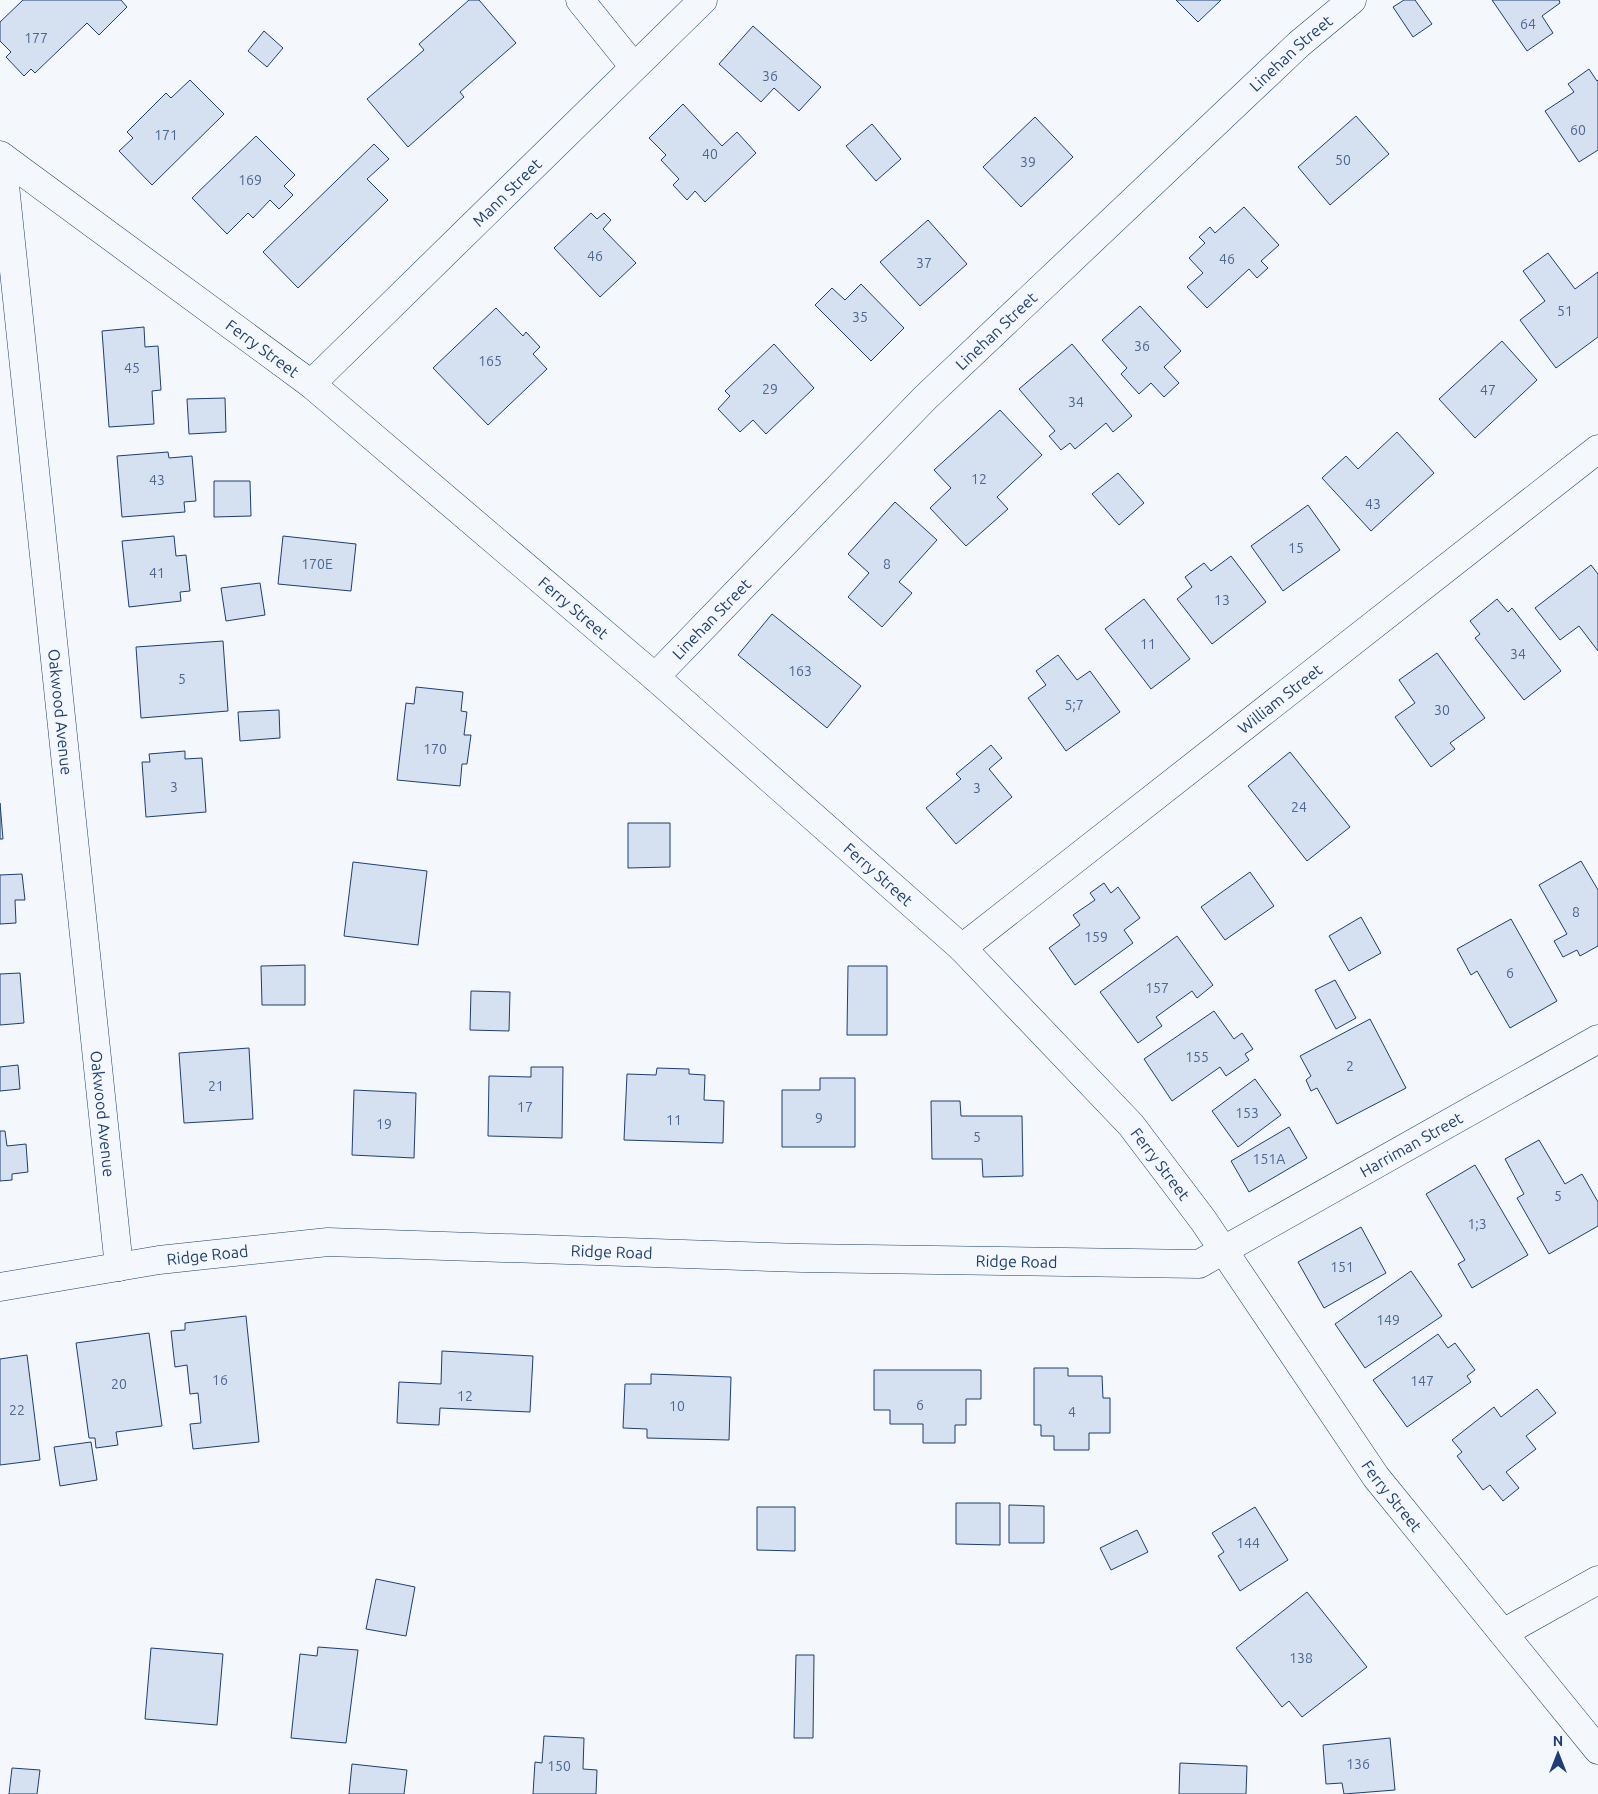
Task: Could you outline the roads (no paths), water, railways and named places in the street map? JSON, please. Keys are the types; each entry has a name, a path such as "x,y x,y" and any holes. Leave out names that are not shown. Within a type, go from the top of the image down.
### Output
{"street":[{"path":"580,0 634,67"},
{"name":"Mann Street","path":"311,384 703,0"},
{"name":"Linehan Street","path":"655,678 924,398 1300,44 1352,0"},
{"name":"Ferry Street","path":"1,156 311,384 655,678 962,948 1131,1125 1224,1250 1376,1477 1598,1750"},
{"name":"Oakwood Avenue","path":"1,156 119,1267"},
{"name":"William Street","path":"962,948 1598,449"},
{"name":"Harriman Street","path":"1224,1250 1598,1039"},
{"name":"Ridge Road","path":"0,1287 159,1260 328,1242 792,1257 1198,1264 1224,1250"},
{"path":"1503,1633 1598,1580"}]}
